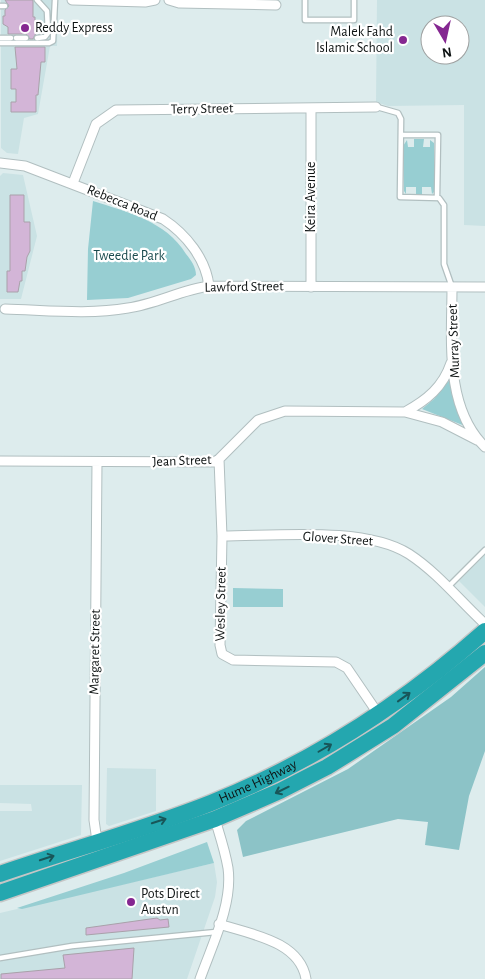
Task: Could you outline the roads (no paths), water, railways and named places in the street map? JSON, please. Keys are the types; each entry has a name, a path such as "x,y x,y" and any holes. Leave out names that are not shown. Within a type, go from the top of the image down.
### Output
{"highway":[{"name":"Hume Highway","path":"0,874 210,803 303,760 379,714 431,677 485,631"},
{"name":"Hume Highway","path":"0,893 215,820 280,791 355,750 418,708 485,653"}],"street":[{"path":"75,1 145,2 154,0"},
{"path":"169,0 179,3 242,2 276,5"},
{"name":"Terry Street","path":"73,183 96,124 116,110 376,106"},
{"name":"Keira Avenue","path":"311,108 311,287"},
{"name":"Rebecca Road","path":"0,163 25,166 73,183 149,212 169,223 182,234 196,253 206,274 209,286"},
{"name":"Lawford Street","path":"5,309 118,310 142,305 184,291 209,286 485,287"},
{"name":"Murray Street","path":"452,287 452,360 458,398 477,440 485,447"},
{"path":"405,412 429,398 438,389 448,372 452,360"},
{"name":"Jean Street","path":"0,461 206,463 220,459 258,420 275,412 405,412 442,422 477,440"},
{"name":"Wesley Street","path":"220,459 222,536 220,645 222,654 233,660 336,662 350,671 379,714"},
{"name":"Margaret Street","path":"97,462 94,820 97,841"},
{"name":"Glover Street","path":"222,536 369,538 387,543 407,553 448,587 485,624"},
{"path":"200,979 228,893 229,876 210,803"},
{"path":"218,928 286,948 302,963 306,979"}],"lane":[{"path":"37,0 46,4 47,11 47,36 37,38"},
{"path":"0,43 49,43 53,41 55,0"},
{"path":"305,0 304,20 354,20 354,0"},
{"path":"0,38 26,38"},
{"path":"376,106 400,116 400,197 437,197 444,204 444,264 452,287"},
{"path":"401,135 438,135 437,197"},
{"path":"448,587 485,550"},
{"path":"0,958 72,946 218,928"}],"place":[{"name":"Reddy Express","path":"25,28"},
{"name":"Malek Fahd Islamic School","path":"403,40"},
{"name":"Pots Direct Austvn","path":"131,902"}],"park label":[{"name":"Tweedie Park","path":"129,256"}]}
